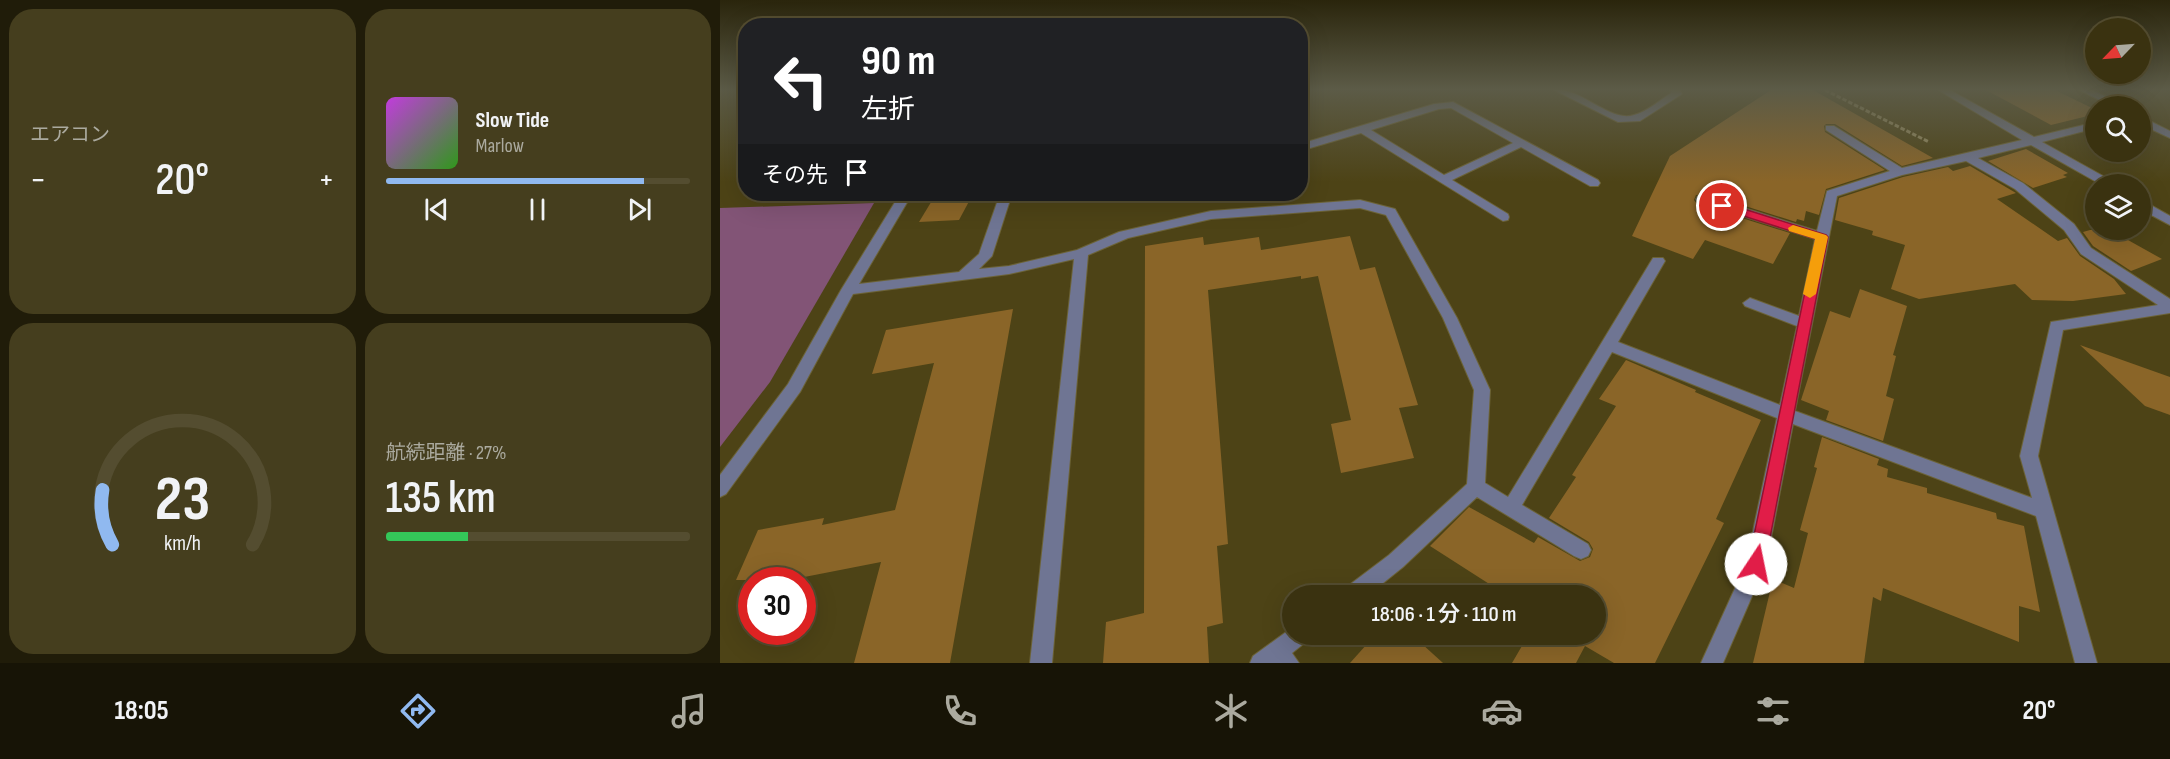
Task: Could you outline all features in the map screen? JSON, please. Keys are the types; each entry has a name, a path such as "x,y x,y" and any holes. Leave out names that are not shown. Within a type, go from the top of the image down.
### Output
{"street":[{"path":"1308,146 1392,121"},
{"path":"1482,121 1594,183"},
{"path":"1999,121 2091,174"},
{"path":"2151,125 2170,135"},
{"path":"1830,128 1900,172"},
{"path":"1713,663 1756,564 1831,194 1900,172 2085,128"},
{"path":"1364,130 1503,217"},
{"path":"1443,180 1521,143"},
{"path":"1966,156 2019,186 2069,227 2086,251 2170,307"},
{"path":"1702,199 1822,237"},
{"path":"720,489 794,388 848,290 902,201"},
{"path":"963,276 985,256 1003,201"},
{"path":"848,290 1009,270 1081,253 1125,236 1211,214 1360,204 1390,212 1449,318 1482,390 1476,487 1395,561 1365,585"},
{"path":"2151,210 2170,221"},
{"path":"1041,663 1081,253"},
{"path":"1511,508 1658,261"},
{"path":"1750,303 1804,323"},
{"path":"2086,663 2029,456 2056,326 2170,307"},
{"path":"1608,344 1785,414 2044,510"},
{"path":"1476,487 1581,550"},
{"path":"1274,660 1289,645"}],"path":[{"path":"1886,121 1947,152 1966,156"}],"shaded area":[{"path":"874,203 770,382 720,447 720,208"}],"building":[{"path":"1724,121 1868,121 1933,158 1902,166 1835,124 1826,124 1825,132 1885,170 1826,189 1819,215 1806,211 1804,221 1797,219 1796,222 1707,194 1696,195 1694,200 1697,204 1790,233 1773,264 1705,240 1693,259 1632,236 1670,156"},
{"path":"2043,121 2068,121 2051,125"},
{"path":"2026,149 2068,173 2063,175 2067,177 2033,188 1988,161"},
{"path":"1970,166 2016,193 1997,199 2058,241 2067,238 2080,256 2114,279 2126,294 2073,301 2032,300 2015,284 1919,299 1891,289 1905,245 1872,235 1873,231 1835,220 1839,198 1903,177 1948,167 1953,171"},
{"path":"932,201 969,201 959,220 919,222"},
{"path":"1350,236 1360,270 1375,267 1418,405 1399,408 1414,458 1341,473 1331,424 1351,420 1318,276 1301,279 1301,276 1208,290 1228,544 1217,546 1223,623 1207,627 1209,663 1103,663 1106,622 1144,613 1145,246 1203,237 1204,245 1259,237 1261,250"},
{"path":"2089,240 2128,240 2162,259 2131,271 2093,246"},
{"path":"1860,289 1907,306 1893,355 1896,356 1886,396 1894,399 1883,441 1826,420 1829,411 1801,400 1830,311 1850,318"},
{"path":"1013,309 950,663 854,663 881,562 816,575 816,567 742,567 758,530 824,518 822,525 895,510 934,363 872,374 886,330"},
{"path":"2080,345 2170,377 2170,415 2145,406"},
{"path":"1626,360 1761,420 1716,519 1724,523 1655,663 1614,663 1585,646 1576,663 1512,663 1523,645 1606,645 1606,585 1491,585 1430,546 1469,507 1534,543 1538,537 1580,561 1590,557 1593,549 1589,542 1549,518 1576,477 1572,475 1616,406 1599,399"},
{"path":"1822,437 1879,459 1877,465 1888,469 1887,477 1927,488 1927,493 1996,513 1997,519 2024,526 2040,612 2019,606 2019,642 1883,588 1881,601 1873,597 1864,663 1753,663 1773,579 1794,588 1808,533 1800,530 1817,468 1814,467"},
{"path":"1366,645 1423,645 1443,663 1350,663"}],"slow traffic":[{"path":"1793,228 1822,237 1810,294"}],"route":[{"path":"1722,206 1822,237 1756,564"}]}
